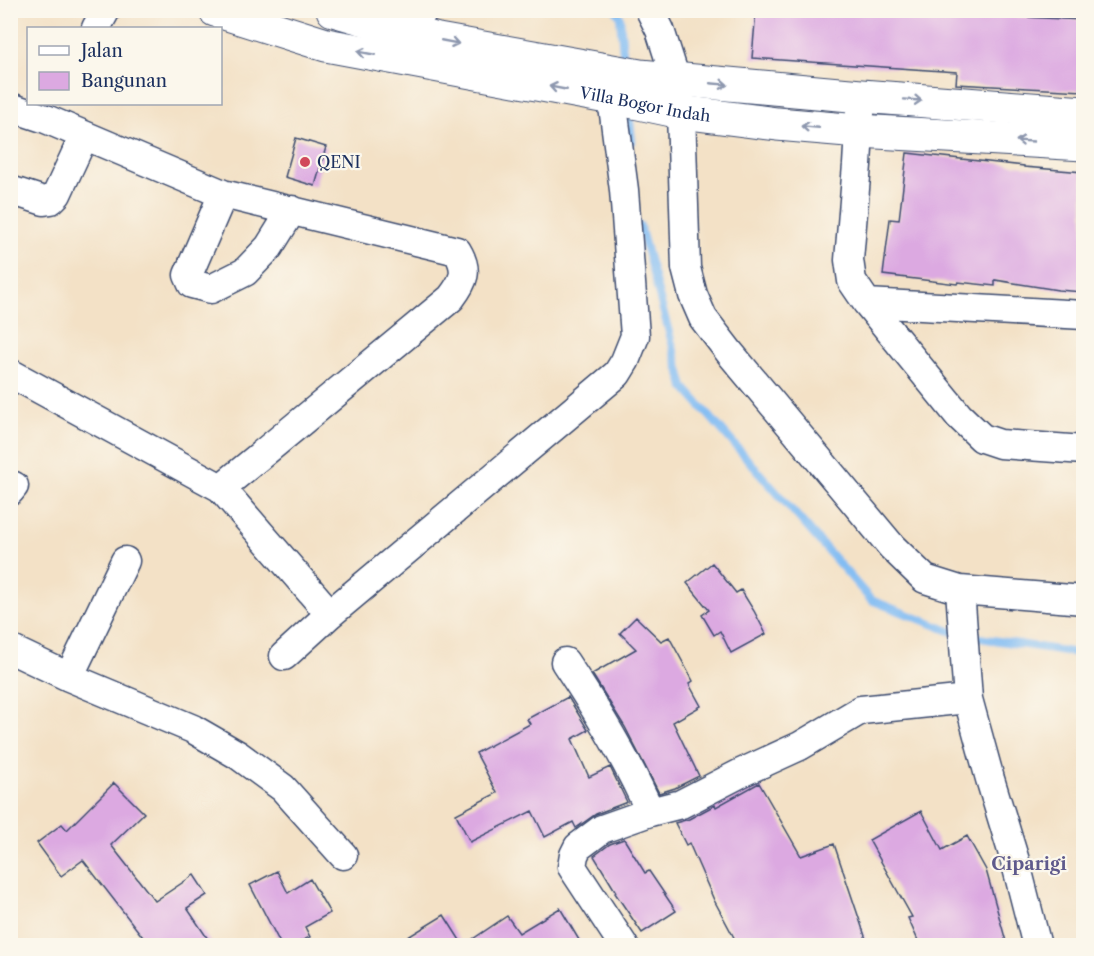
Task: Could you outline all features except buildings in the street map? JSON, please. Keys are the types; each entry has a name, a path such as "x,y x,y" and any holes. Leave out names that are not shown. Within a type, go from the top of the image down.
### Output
{"street":[{"path":"97,27 106,10"},
{"name":"Villa Bogor Indah","path":"215,10 326,45 625,94 681,112 859,131 1083,144"},
{"name":"Villa Bogor Indah","path":"333,10 416,21 438,40 596,67 625,94"},
{"path":"650,10 660,30 676,80 681,112 686,268 693,295 703,318 892,547 925,579 961,603 1083,600"},
{"name":"Villa Bogor Indah","path":"625,94 676,80 1083,113"},
{"path":"284,656 330,614 617,374 625,361 635,336 624,190 625,94"},
{"path":"861,96 849,260 852,281 867,303 960,416 982,438 1000,444 1083,450"},
{"path":"10,107 51,111 84,136 223,194 458,250 465,269 462,283 451,298 221,488"},
{"path":"10,190 44,201 51,200 57,194 84,136"},
{"path":"223,194 188,274 192,284 211,289 245,272 269,248 292,210"},
{"path":"867,303 1083,315"},
{"path":"10,373 221,488 330,614"},
{"path":"69,677 125,561"},
{"path":"961,603 968,699 1037,945"},
{"path":"10,649 69,677 193,729 238,755 283,789 343,855"},
{"path":"565,662 622,754 650,812"},
{"path":"624,945 572,867 578,847 602,829 681,804 800,746 861,710 968,699"}],"waterway":[{"path":"616,10 620,17 624,66"},
{"path":"629,109 632,141"},
{"path":"640,226 684,387 871,600 960,635 1084,654"}],"place":[{"name":"QENI","path":"305,162"}],"district":[{"name":"Ciparigi","path":"1029,864"}]}
